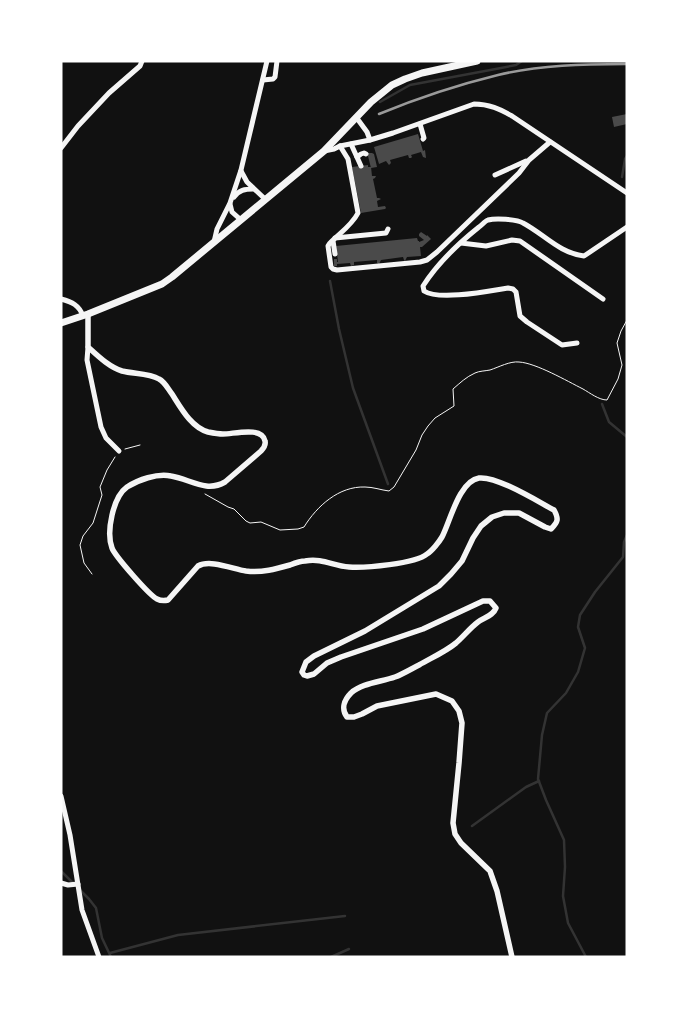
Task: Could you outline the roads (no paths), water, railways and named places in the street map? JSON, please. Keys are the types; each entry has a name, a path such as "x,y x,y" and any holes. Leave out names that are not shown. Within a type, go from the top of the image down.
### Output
{"main road":[{"path":"61,323 162,284 172,278 324,151 378,96 398,82 422,73 477,61"}],"street":[{"path":"61,148 78,126 140,66 142,61"},
{"path":"241,220 232,212 230,204 241,170 267,61"},
{"path":"263,80 275,78 277,61"},
{"path":"324,151 370,140 474,104 483,104 500,109 627,193"},
{"path":"356,117 367,132 370,140"},
{"path":"420,124 423,139"},
{"path":"340,146 348,160 358,213 328,246 331,267 337,270 427,260 438,252 519,173 529,160 550,142"},
{"path":"350,144 361,166"},
{"path":"357,157 361,154 366,154"},
{"path":"494,175 529,160"},
{"path":"241,170 244,178 253,189 265,199"},
{"path":"214,242 217,229 235,195 241,190 253,189"},
{"path":"576,343 562,345 520,316 516,292 513,289 508,288 468,294 428,294 424,291 423,286 435,269 488,220 507,219 521,222 565,250 584,256 627,227"},
{"path":"334,240 386,233 388,229"},
{"path":"334,240 335,254"},
{"path":"461,243 486,246 512,240 520,241 603,299"},
{"path":"61,299 70,301 78,306 85,315 88,360 101,427 106,438 119,451"},
{"path":"88,347 114,368 159,379 184,413 202,430 221,434 259,433 265,442 264,448 261,451 225,482 215,486 199,485 172,476 157,476 142,480 122,491 114,506 110,543 114,552 152,596 159,600 168,600 198,566 205,563 258,572 275,570 304,561 325,561 348,567 381,566 412,561 427,555 441,539 461,492 477,478 486,478 501,483 554,510 558,516 557,522 551,529 519,513 504,513 492,517 482,526 462,562 439,586 366,631 314,656 306,662 302,672 307,676 314,674 327,663 422,629 483,601 490,601 494,604 496,608 494,613 478,622 456,643 396,677 359,688 352,693 346,698 343,712 347,717 354,717 377,706 436,694 452,701 459,711 462,723 453,823 455,834 461,843 490,871 497,891 512,957"},
{"path":"61,796 70,835 82,910 99,957"},
{"path":"61,883 78,884"}],"waterway":[{"path":"380,102 410,85 516,65 522,61"},
{"path":"622,177 627,156"},
{"path":"330,281 353,388 388,484"},
{"path":"602,404 609,422 627,437"},
{"path":"586,957 568,923 563,896 564,840 538,779 542,735 547,713 566,693 578,672 585,648 578,627 580,615 595,592 623,557 624,542 627,535"},
{"path":"472,826 526,787 539,781"},
{"path":"61,871 74,884"},
{"path":"80,890 96,908 102,938 111,957"},
{"path":"110,953 178,935 345,916"},
{"path":"331,957 349,949"}],"railway":[{"path":"379,114 423,97 514,72 562,66 627,64"}]}
